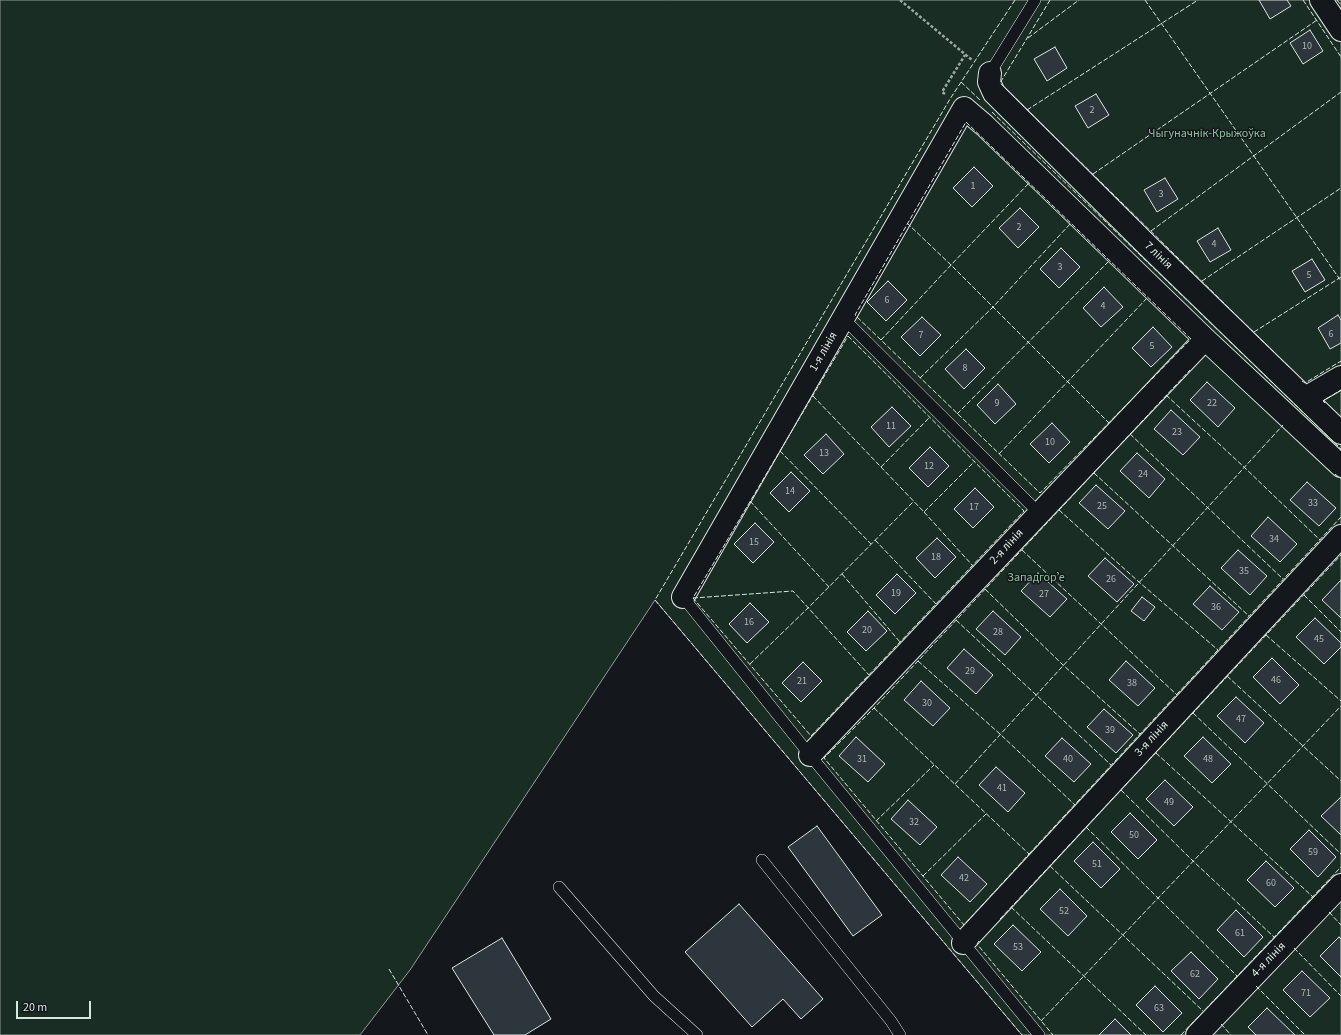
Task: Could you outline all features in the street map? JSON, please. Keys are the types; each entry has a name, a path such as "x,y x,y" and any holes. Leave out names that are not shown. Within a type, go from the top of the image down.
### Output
{"street":[{"path":"1321,0 1341,30"},
{"path":"981,123 992,83"},
{"name":"7 лінія","path":"992,83 1148,247 1341,433"},
{"path":"964,108 1204,339 1341,466"},
{"name":"1-я лінія","path":"683,597 964,108"},
{"name":"2-я лінія","path":"810,755 1204,339"},
{"path":"1305,398 1341,377"},
{"name":"3-я лінія","path":"963,943 1341,536"},
{"name":"4-я лінія","path":"1197,1035 1341,884"}],"lane":[{"path":"992,83 1035,0"},
{"path":"843,318 1039,513"},
{"path":"683,597 1039,1035"},
{"path":"762,860 886,1015 900,1035"},
{"path":"559,887 654,996 697,1035"}],"path":[{"path":"900,0 965,55 992,83"},
{"path":"964,108 942,92 965,55"}],"green space":[{"path":"0,0 1341,0 1341,1035 1022,1035 655,600 410,970 360,1035 0,1035"}],"building":[{"path":"1259,0 1287,0 1291,6 1270,19"},
{"path":"1310,30 1323,51 1303,64 1290,43"},
{"path":"1055,47 1067,68 1047,81 1034,59"},
{"path":"1096,94 1109,115 1088,128 1075,106"},
{"path":"974,167 993,186 972,207 953,188"},
{"path":"1165,178 1178,199 1157,212 1144,190"},
{"path":"1020,208 1039,227 1018,248 999,228"},
{"path":"1218,228 1231,250 1210,262 1197,241"},
{"path":"1061,248 1080,267 1059,288 1040,269"},
{"path":"1312,259 1325,280 1305,292 1292,271"},
{"path":"888,281 907,300 886,321 867,302"},
{"path":"1104,287 1123,307 1101,327 1083,308"},
{"path":"1338,315 1341,320 1341,343 1330,349 1318,328"},
{"path":"922,317 941,335 920,356 901,337"},
{"path":"1153,327 1172,347 1151,367 1132,348"},
{"path":"966,349 985,368 964,389 945,369"},
{"path":"1207,382 1235,408 1218,427 1190,400"},
{"path":"998,384 1016,404 995,424 977,405"},
{"path":"892,407 911,426 889,447 871,427"},
{"path":"1171,410 1200,437 1183,455 1154,429"},
{"path":"1052,423 1070,442 1049,463 1030,444"},
{"path":"826,434 844,454 823,474 804,455"},
{"path":"930,447 949,466 928,487 909,468"},
{"path":"1137,453 1165,479 1149,498 1120,471"},
{"path":"791,472 810,491 789,512 770,493"},
{"path":"1307,482 1336,508 1319,526 1290,500"},
{"path":"1096,485 1125,511 1108,529 1079,503"},
{"path":"975,488 994,507 973,528 954,509"},
{"path":"1268,517 1297,544 1280,562 1251,536"},
{"path":"755,523 774,542 753,563 734,544"},
{"path":"937,538 956,557 935,578 916,558"},
{"path":"1238,550 1267,576 1250,595 1221,568"},
{"path":"1105,558 1134,584 1117,602 1088,576"},
{"path":"1038,573 1067,599 1050,617 1021,591"},
{"path":"897,574 916,593 895,614 876,595"},
{"path":"1341,580 1341,618 1322,600"},
{"path":"1210,586 1239,612 1222,630 1193,604"},
{"path":"1142,597 1155,607 1144,621 1131,611"},
{"path":"750,603 769,622 747,643 729,624"},
{"path":"868,611 887,631 866,651 847,632"},
{"path":"993,611 1021,637 1005,655 976,629"},
{"path":"1315,618 1341,643 1341,647 1324,664 1296,637"},
{"path":"964,649 993,675 976,694 947,668"},
{"path":"1272,658 1299,685 1280,704 1253,677"},
{"path":"1126,661 1155,688 1138,706 1109,680"},
{"path":"803,662 822,681 801,702 782,683"},
{"path":"921,681 950,708 933,726 904,700"},
{"path":"1236,697 1264,723 1245,743 1217,716"},
{"path":"1104,709 1133,735 1116,753 1087,727"},
{"path":"856,737 885,764 868,782 839,756"},
{"path":"1203,737 1231,764 1212,783 1184,756"},
{"path":"1062,738 1091,764 1074,782 1045,756"},
{"path":"996,767 1025,793 1008,812 979,785"},
{"path":"1165,780 1193,807 1174,826 1146,799"},
{"path":"1341,797 1341,835 1321,816"},
{"path":"908,800 937,827 920,845 891,819"},
{"path":"1130,813 1157,840 1138,859 1111,832"},
{"path":"817,826 882,915 853,936 788,847"},
{"path":"1309,830 1336,857 1318,877 1290,849"},
{"path":"1093,842 1120,869 1101,888 1074,861"},
{"path":"958,857 987,884 970,902 941,875"},
{"path":"1266,861 1294,888 1275,907 1247,880"},
{"path":"1060,889 1087,916 1068,936 1040,909"},
{"path":"739,904 823,999 801,1019 783,999 752,1027 685,952"},
{"path":"1236,910 1263,937 1244,957 1217,930"},
{"path":"1013,925 1041,952 1022,971 994,944"},
{"path":"1339,937 1341,939 1341,977 1320,956"},
{"path":"502,938 551,1019 525,1035 494,1035 452,968"},
{"path":"1191,952 1218,979 1199,999 1171,971"},
{"path":"1302,971 1330,998 1310,1017 1283,990"},
{"path":"1155,986 1182,1013 1163,1032 1136,1005"},
{"path":"1267,1008 1295,1035 1256,1035 1248,1027"},
{"path":"1115,1019 1131,1035 1099,1035"}],"fence":[{"path":"1015,0 950,99 655,600 1022,1035"},
{"path":"1050,0 1000,83 1290,368"},
{"path":"1028,38 1079,0"},
{"path":"1145,0 1341,281"},
{"path":"1027,110 1198,0"},
{"path":"1303,0 1341,57"},
{"path":"1337,0 1341,5"},
{"path":"1093,174 1317,20"},
{"path":"961,82 980,100"},
{"path":"1151,231 1341,92"},
{"path":"992,112 1341,449"},
{"path":"966,122 1191,339 1040,493 855,315 966,122"},
{"path":"881,340 1029,183"},
{"path":"1202,281 1341,188"},
{"path":"907,223 1109,423"},
{"path":"920,378 993,307 1071,223"},
{"path":"957,414 1110,260"},
{"path":"1254,332 1341,277"},
{"path":"999,454 1148,297"},
{"path":"848,336 1024,511 811,736 693,598 848,336"},
{"path":"1302,381 1305,383 1341,361"},
{"path":"874,708 1029,854 964,925 824,758 874,708 1190,370"},
{"path":"1325,403 1323,401 1341,390"},
{"path":"1166,395 1320,540"},
{"path":"813,396 924,512 975,461"},
{"path":"881,467 930,417"},
{"path":"955,784 1283,425"},
{"path":"1130,434 1283,579"},
{"path":"780,451 871,544"},
{"path":"1094,473 1249,616"},
{"path":"1335,474 1341,479"},
{"path":"750,501 829,587"},
{"path":"750,664 914,501"},
{"path":"1059,510 1218,650"},
{"path":"924,512 973,566"},
{"path":"1029,854 1341,517"},
{"path":"875,540 936,604"},
{"path":"1022,550 1177,695"},
{"path":"1000,919 1341,555"},
{"path":"842,574 900,642"},
{"path":"985,589 1063,665 1140,734"},
{"path":"693,598 793,591 869,675"},
{"path":"1304,595 1341,632"},
{"path":"956,620 1111,765"},
{"path":"1266,635 1341,701"},
{"path":"918,661 1000,734 1075,805"},
{"path":"1227,676 1341,781"},
{"path":"1041,1021 1341,706"},
{"path":"1193,713 1341,854"},
{"path":"1156,753 1313,897"},
{"path":"876,821 934,765"},
{"path":"1121,790 1193,861 1274,937"},
{"path":"923,876 986,814"},
{"path":"1086,827 1237,976"},
{"path":"1050,866 1203,1011"},
{"path":"1181,1035 1341,867"},
{"path":"1011,907 1146,1035"},
{"path":"1329,912 1341,925"},
{"path":"979,941 977,944 1053,1035"},
{"path":"1294,948 1341,996"},
{"path":"389,969 428,1035"},
{"path":"1256,986 1305,1035"},
{"path":"1221,1024 1231,1035"}],"park label":[{"name":"Чыгуначнік-Крыжоўка","path":"1207,134"},
{"name":"Западгорʼе","path":"1036,578"}]}
